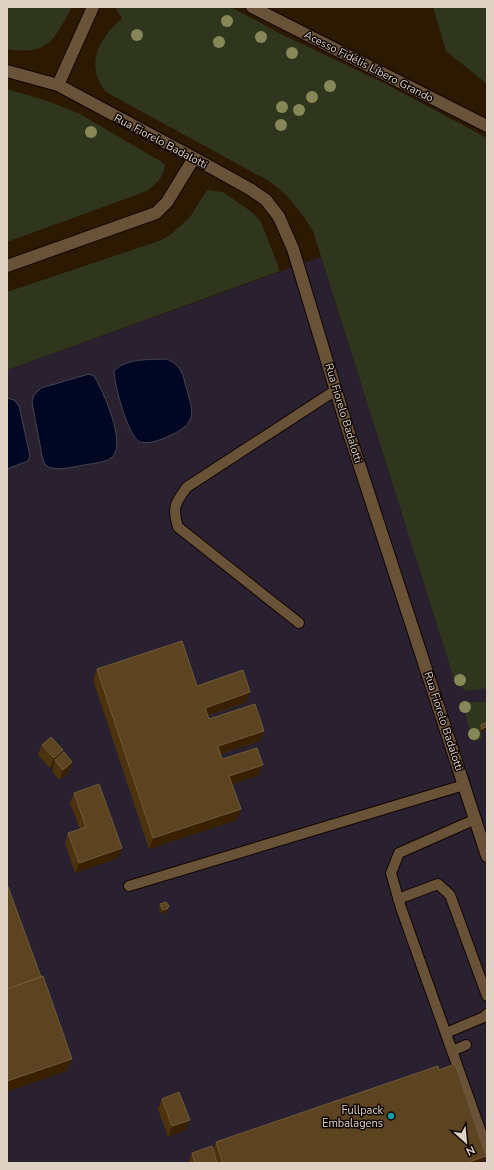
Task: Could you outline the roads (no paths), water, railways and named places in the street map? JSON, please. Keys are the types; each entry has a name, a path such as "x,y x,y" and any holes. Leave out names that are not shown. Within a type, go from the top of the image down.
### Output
{"street":[{"path":"58,85 93,7"},
{"name":"Acesso Fidélis Líbero Grando","path":"252,7 487,126"},
{"name":"Rua Fiorelo Badalotti","path":"7,71 58,85 250,189 266,200 279,217 293,249 336,390 487,856"},
{"path":"7,266 156,213 167,202 194,158"}],"lane":[{"path":"299,623 178,527 173,513 176,501 187,487 336,390"},
{"path":"129,886 464,785"},
{"path":"476,819 399,853 391,873 398,899 487,1149"},
{"path":"398,899 438,884 450,895 487,996"},
{"path":"446,1033 484,1017 487,1014"},
{"path":"452,1051 466,1045"}],"water":[{"path":"165,359 173,362 179,368 192,411 191,417 183,428 175,433 156,441 146,443 140,442 135,438 126,421 116,387 114,371 131,362"},
{"path":"89,374 94,376 98,383 112,416 117,440 116,449 113,456 104,461 66,468 57,469 48,467 44,463 42,456 32,402 34,395 41,388"},
{"path":"7,398 14,400 19,406 30,456 28,461 7,469"}],"place":[{"name":"Fullpack Embalagens","path":"391,1116"}]}
